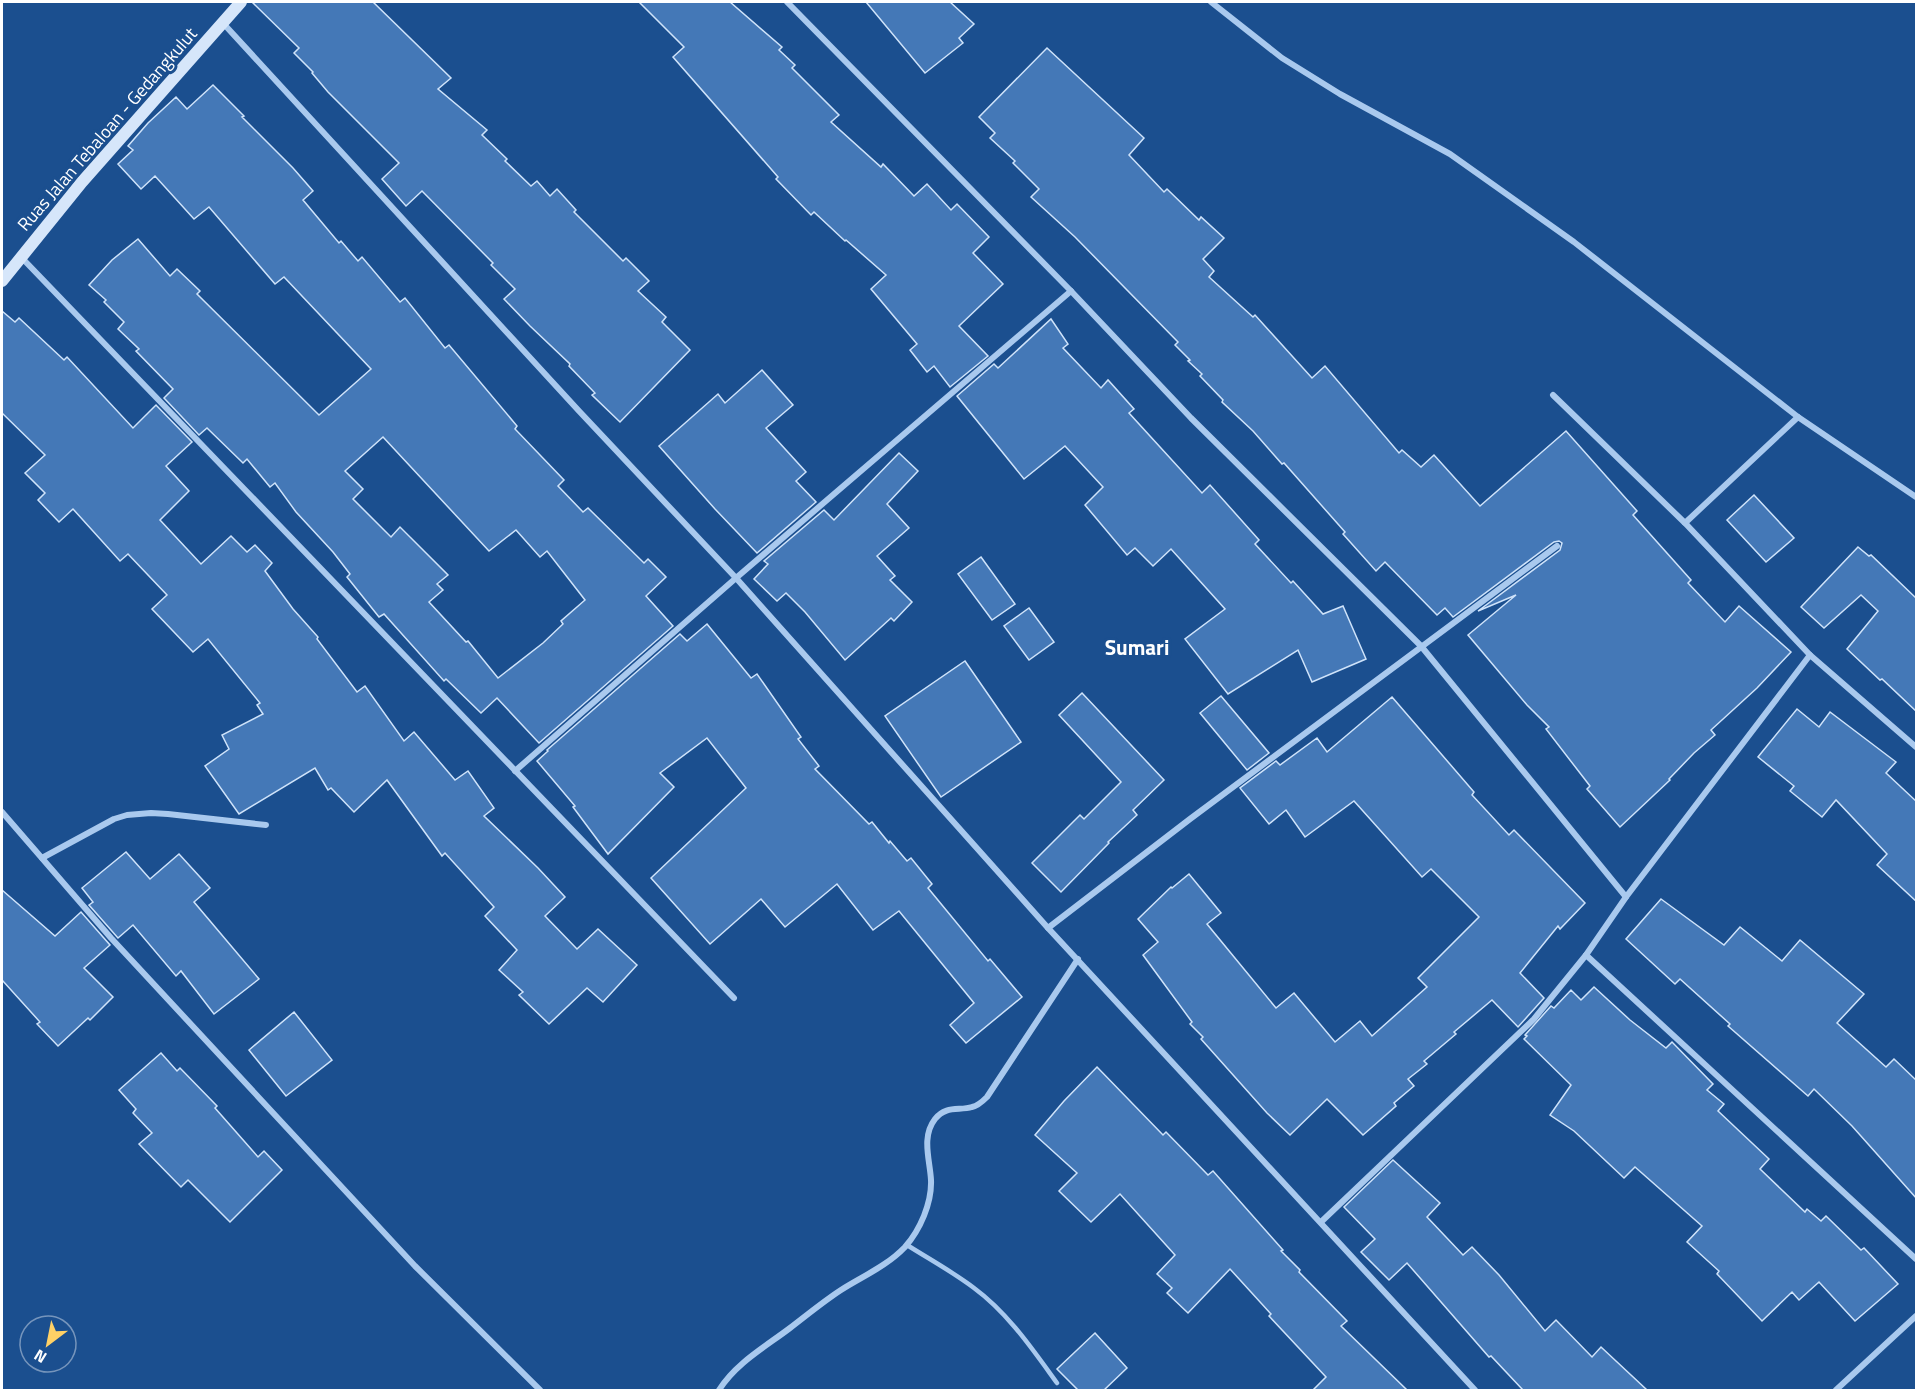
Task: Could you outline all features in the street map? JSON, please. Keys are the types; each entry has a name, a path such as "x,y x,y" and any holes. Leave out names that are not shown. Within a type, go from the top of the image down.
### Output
{"main road":[{"name":"Ruas Jalan Tebaloan - Gedangkulut","path":"2,281 82,183 241,2"}],"street":[{"path":"787,2 1071,291 1191,418 1421,646 1626,897"},
{"path":"1211,2 1282,58 1340,94 1460,161 1574,242 1798,417 1917,497"},
{"path":"222,22 532,360 736,578 1048,928 1475,1390"},
{"path":"21,256 734,998"},
{"path":"515,771 1071,291"},
{"path":"1553,395 1685,523 1810,655 1917,747"},
{"path":"1685,523 1798,417"},
{"path":"1048,928 1190,819 1557,546"},
{"path":"1321,1222 1534,1019 1586,955 1626,897 1810,655"},
{"path":"2,813 111,938 415,1266 540,1390"},
{"path":"42,858 114,819 127,815 168,814 266,825"},
{"path":"1586,955 1917,1259"},
{"path":"719,1390 736,1368 840,1290 886,1264 907,1245 924,1217 929,1201 931,1183 927,1143 934,1120 940,1113 950,1109 972,1108 987,1097 1078,959"},
{"path":"1836,1390 1917,1316"}],"lane":[{"path":"907,1245 975,1289 1029,1344 1057,1383"}],"building":[{"path":"252,2 373,2 451,78 438,89 487,130 482,135 507,159 505,161 531,186 537,181 550,196 557,189 576,210 574,212 623,261 626,258 649,281 638,291 666,317 662,322 690,350 620,422 592,395 595,393 569,366 570,364 504,299 515,289 491,265 493,263 422,191 406,206 382,179 399,163 328,92 313,72 294,53 299,48"},
{"path":"639,2 730,2 782,47 779,50 795,65 792,68 839,115 831,122 881,167 883,164 914,196 927,184 951,210 957,204 989,237 973,253 1003,284 959,326 988,356 950,387 934,366 927,372 910,350 917,344 871,289 886,275 814,212 811,215 776,179 778,177 673,57 684,47"},
{"path":"866,2 950,2 974,24 959,38 963,43 925,73"},
{"path":"1047,48 1144,138 1129,155 1164,192 1167,189 1199,220 1201,217 1224,238 1203,259 1214,271 1209,277 1253,317 1255,315 1312,378 1325,366 1399,453 1402,450 1421,467 1434,455 1480,506 1566,431 1637,511 1633,515 1691,580 1688,583 1725,622 1739,606 1791,652 1757,688 1711,730 1715,735 1620,827 1587,789 1590,786 1546,729 1549,727 1527,705 1468,635 1516,595 1478,611 1560,550 1562,543 1554,542 1453,617 1445,608 1437,615 1385,562 1376,571 1284,463 1282,464 1253,431 1222,402 1223,400 1200,376 1202,374 1175,345 1178,342 1075,237 1031,197 1039,189 1013,163 1015,161 990,138 995,133 979,117"},
{"path":"213,85 313,191 303,200 339,243 341,241 358,261 362,257 400,302 405,298 445,348 449,345 517,426 515,429 564,480 558,486 583,512 588,508 644,563 648,559 666,577 646,596 673,626 539,743 497,698 481,713 446,679 444,681 384,614 379,617 347,577 350,574 333,552 296,512 275,483 270,487 247,459 243,463 207,428 199,435 164,398 173,389 136,351 139,349 118,329 124,322 104,302 106,300 89,285 112,260 138,239 170,276 177,269 200,291 197,294 319,415 371,369 284,277 275,284 209,207 194,219 155,176 141,189 118,164 133,150 128,146 148,123 176,97 187,109","holes":["383,437 489,551 516,530 540,557 547,551 585,600 561,621 563,624 543,643 498,678 468,641 466,642 429,602 443,590 437,584 448,575 400,527 391,537 353,499 363,489 345,471"]},
{"path":"2,311 15,322 19,318 64,360 67,357 133,428 156,405 192,442 166,466 189,491 160,520 201,564 231,536 247,552 255,545 272,563 265,571 293,609 318,637 317,639 357,692 365,686 404,741 414,732 455,780 468,771 494,808 484,816 565,897 545,916 577,949 598,929 637,965 603,1002 587,988 549,1024 519,995 523,992 499,970 517,950 485,916 494,907 445,853 442,856 387,780 354,812 331,788 328,790 315,768 239,814 205,766 229,749 222,735 263,714 257,705 260,703 208,639 193,652 152,609 167,595 128,554 120,561 73,509 59,522 38,500 45,493 25,473 45,455 2,413"},
{"path":"1051,319 1068,344 1063,348 1101,388 1108,380 1134,409 1129,413 1202,493 1210,485 1259,540 1255,544 1291,583 1293,581 1323,614 1343,606 1366,659 1312,682 1298,650 1228,694 1185,639 1225,609 1171,549 1153,566 1135,548 1127,555 1085,505 1103,487 1065,446 1024,479 957,396 994,364 998,368"},
{"path":"762,370 793,405 766,428 806,472 796,481 816,502 757,553 659,446 718,394 725,403"},
{"path":"899,453 918,471 887,504 909,528 877,556 895,576 890,580 912,602 894,621 891,618 845,660 786,593 777,601 754,579 768,564 764,561 824,510 834,520"},
{"path":"1754,495 1794,538 1766,562 1727,520"},
{"path":"1858,547 1869,556 1871,555 1917,599 1917,712 1847,649 1878,611 1861,595 1824,628 1801,607"},
{"path":"981,557 1015,604 992,620 958,574"},
{"path":"1029,608 1054,642 1029,660 1004,626"},
{"path":"707,624 751,678 757,674 801,737 798,739 819,766 815,769 869,824 872,822 907,861 911,858 932,884 928,888 988,961 990,959 1022,997 966,1043 950,1025 974,1003 899,911 873,930 837,884 785,927 761,899 710,944 651,878 746,788 707,738 660,773 674,787 608,854 573,807 575,806 537,761 680,634 687,641"},
{"path":"965,661 1021,742 941,797 885,716"},
{"path":"1082,693 1164,780 1133,810 1137,815 1061,892 1032,863 1080,815 1084,819 1121,782 1059,715"},
{"path":"1221,696 1269,753 1247,770 1200,713"},
{"path":"1392,697 1474,792 1472,795 1509,835 1514,830 1585,903 1560,929 1558,926 1520,973 1544,998 1518,1027 1492,1000 1424,1061 1427,1064 1408,1079 1414,1086 1394,1103 1396,1106 1363,1135 1327,1099 1290,1135 1267,1113 1190,1024 1192,1022 1143,955 1158,942 1138,919 1171,887 1189,874 1221,913 1207,924 1276,1008 1294,993 1335,1042 1360,1021 1372,1036 1427,987 1418,978 1479,917 1431,869 1422,877 1354,801 1305,837 1286,810 1269,824 1240,788 1276,761 1280,765 1317,738 1327,752"},
{"path":"1797,709 1819,727 1830,712 1896,762 1886,773 1917,802 1917,902 1877,865 1887,854 1836,800 1822,817 1790,791 1794,786 1758,757"},
{"path":"126,852 150,879 179,854 210,888 194,902 259,979 214,1014 181,971 176,976 133,925 118,938 89,905 93,902 82,888"},
{"path":"2,890 55,936 81,912 110,945 84,968 113,997 90,1020 88,1018 58,1046 37,1024 40,1022 2,980"},
{"path":"1661,899 1724,945 1740,927 1782,961 1800,940 1864,994 1837,1023 1886,1067 1894,1059 1917,1081 1917,1199 1852,1126 1814,1089 1808,1096 1728,1026 1730,1024 1680,979 1675,984 1626,939"},
{"path":"1594,987 1630,1020 1666,1048 1672,1042 1713,1084 1707,1090 1724,1104 1718,1111 1769,1159 1760,1169 1805,1212 1807,1209 1821,1221 1826,1216 1861,1250 1864,1248 1898,1284 1855,1321 1819,1282 1799,1300 1792,1292 1762,1321 1717,1274 1719,1271 1687,1242 1702,1226 1635,1167 1624,1178 1574,1131 1550,1115 1571,1085 1524,1039 1527,1036 1525,1035 1551,1006 1554,1008 1571,990 1581,1000"},
{"path":"294,1012 332,1060 286,1096 249,1050"},
{"path":"161,1053 177,1071 180,1068 217,1106 215,1108 258,1157 264,1151 282,1170 230,1222 188,1180 181,1187 139,1144 152,1133 133,1113 136,1109 119,1090"},
{"path":"1097,1067 1163,1135 1166,1132 1208,1175 1213,1171 1283,1250 1281,1251 1300,1270 1299,1272 1347,1321 1341,1326 1407,1390 1313,1390 1326,1377 1269,1316 1271,1314 1230,1269 1188,1313 1167,1293 1172,1288 1157,1274 1175,1255 1120,1194 1091,1222 1059,1191 1077,1173 1035,1135"},
{"path":"1393,1160 1440,1203 1427,1217 1463,1255 1472,1247 1499,1275 1545,1331 1556,1320 1592,1357 1601,1347 1647,1390 1523,1390 1491,1356 1489,1357 1407,1263 1389,1280 1361,1252 1375,1239 1344,1207"},
{"path":"1095,1333 1127,1368 1104,1390 1078,1390 1057,1369"}],"district":[{"name":"Sumari","path":"1137,647"}]}
